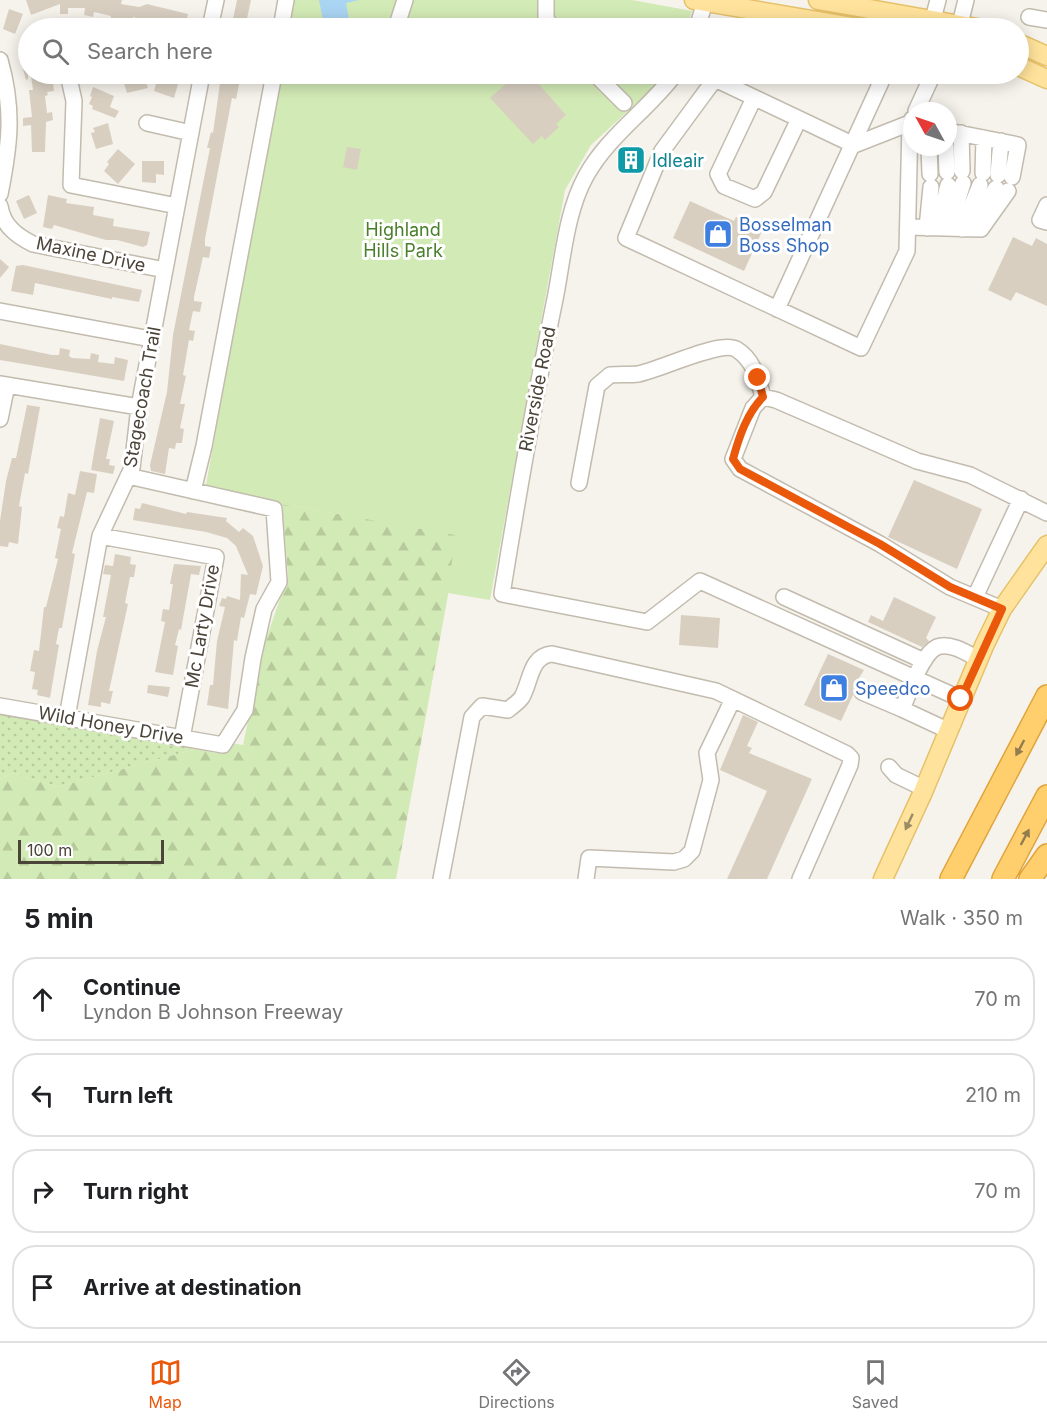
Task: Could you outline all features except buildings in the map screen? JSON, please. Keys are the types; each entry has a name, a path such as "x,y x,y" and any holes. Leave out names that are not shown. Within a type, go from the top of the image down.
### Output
{"highway":[{"path":"951,879 1047,696"},
{"path":"1003,879 1047,796"},
{"path":"1030,879 1047,855"}],"main road":[{"path":"818,0 927,18"},
{"path":"699,1 800,18"},
{"path":"1029,48 1047,56"},
{"path":"1029,71 1047,79"},
{"path":"883,879 1002,609 1047,545"}],"street":[{"path":"212,18 216,0"},
{"path":"283,18 286,0"},
{"path":"399,18 405,0"},
{"path":"546,0 546,18"},
{"path":"933,18 938,0"},
{"path":"965,18 966,0"},
{"path":"698,18 699,1"},
{"path":"1029,17 1047,20"},
{"path":"0,60 10,106 10,141 0,194"},
{"path":"70,84 74,101 71,185 177,206"},
{"name":"Stagecoach Trail","path":"67,717 100,536 132,468 139,407 200,84"},
{"path":"128,476 193,491 204,446 272,84"},
{"path":"605,84 624,103"},
{"name":"Riverside Road","path":"667,84 597,158 585,177 572,214 530,423 502,594 647,622 700,581 915,679"},
{"path":"712,84 662,151 626,238 861,348 907,251 911,156"},
{"path":"724,84 854,145 903,123"},
{"path":"777,309 880,84"},
{"path":"920,102 928,84"},
{"path":"754,98 718,174 724,186 755,199 764,192 799,119"},
{"path":"147,123 191,133"},
{"path":"908,227 949,228 996,182 1018,145 957,132"},
{"path":"984,138 996,182"},
{"path":"930,156 931,180 949,228"},
{"path":"949,156 955,178"},
{"path":"949,228 955,178 955,156"},
{"path":"1047,205 1040,220 1047,222"},
{"name":"Maxine Drive","path":"0,206 1,214 14,234 33,244 165,270"},
{"path":"0,311 152,339"},
{"path":"579,483 597,386 610,375 637,374 653,370 723,346 735,348 752,363 763,397"},
{"path":"0,419 3,384 139,407"},
{"path":"763,397 776,400 917,461 970,475 1047,513"},
{"path":"763,397 753,408 736,447 733,459 740,469 880,544 950,587 1002,609"},
{"name":"Wild Honey Drive","path":"0,705 223,745 245,710 264,609 279,582 274,509 193,491"},
{"path":"975,597 1021,499"},
{"name":"Mc Larty Drive","path":"100,536 216,557 182,738"},
{"path":"784,597 924,661"},
{"path":"902,709 924,661 938,647 951,647 978,659"},
{"path":"441,879 472,717 482,706 508,710 521,699 536,662 543,655 552,654 716,691 851,758 840,791 800,879"},
{"path":"915,679 961,699"},
{"path":"862,692 947,730"},
{"path":"586,879 589,858 674,862 684,859 692,851 711,780 707,753 733,699"}],"green space":[{"path":"293,0 632,0 692,11 690,18 290,18"},
{"name":"Highland Hills Park","path":"278,84 656,84 591,145 565,190 490,600 448,593 455,535 226,494 222,488 206,485"},
{"path":"282,504 459,535 396,879 0,879 0,779 12,773 57,787 196,749 216,753 218,741 243,745 263,648 288,576"},
{"path":"0,707 196,749 57,787 12,773 0,779"}],"water":[{"path":"319,0 359,0 346,3 349,18 323,18"}],"place":[{"name":"Idleair","path":"631,160"},
{"name":"Bosselman Boss Shop","path":"718,234"},
{"name":"Speedco","path":"834,688"}],"route":[{"path":"758,378 763,397 753,408 733,459 740,469 880,544 950,587 1002,609 961,699"}]}
